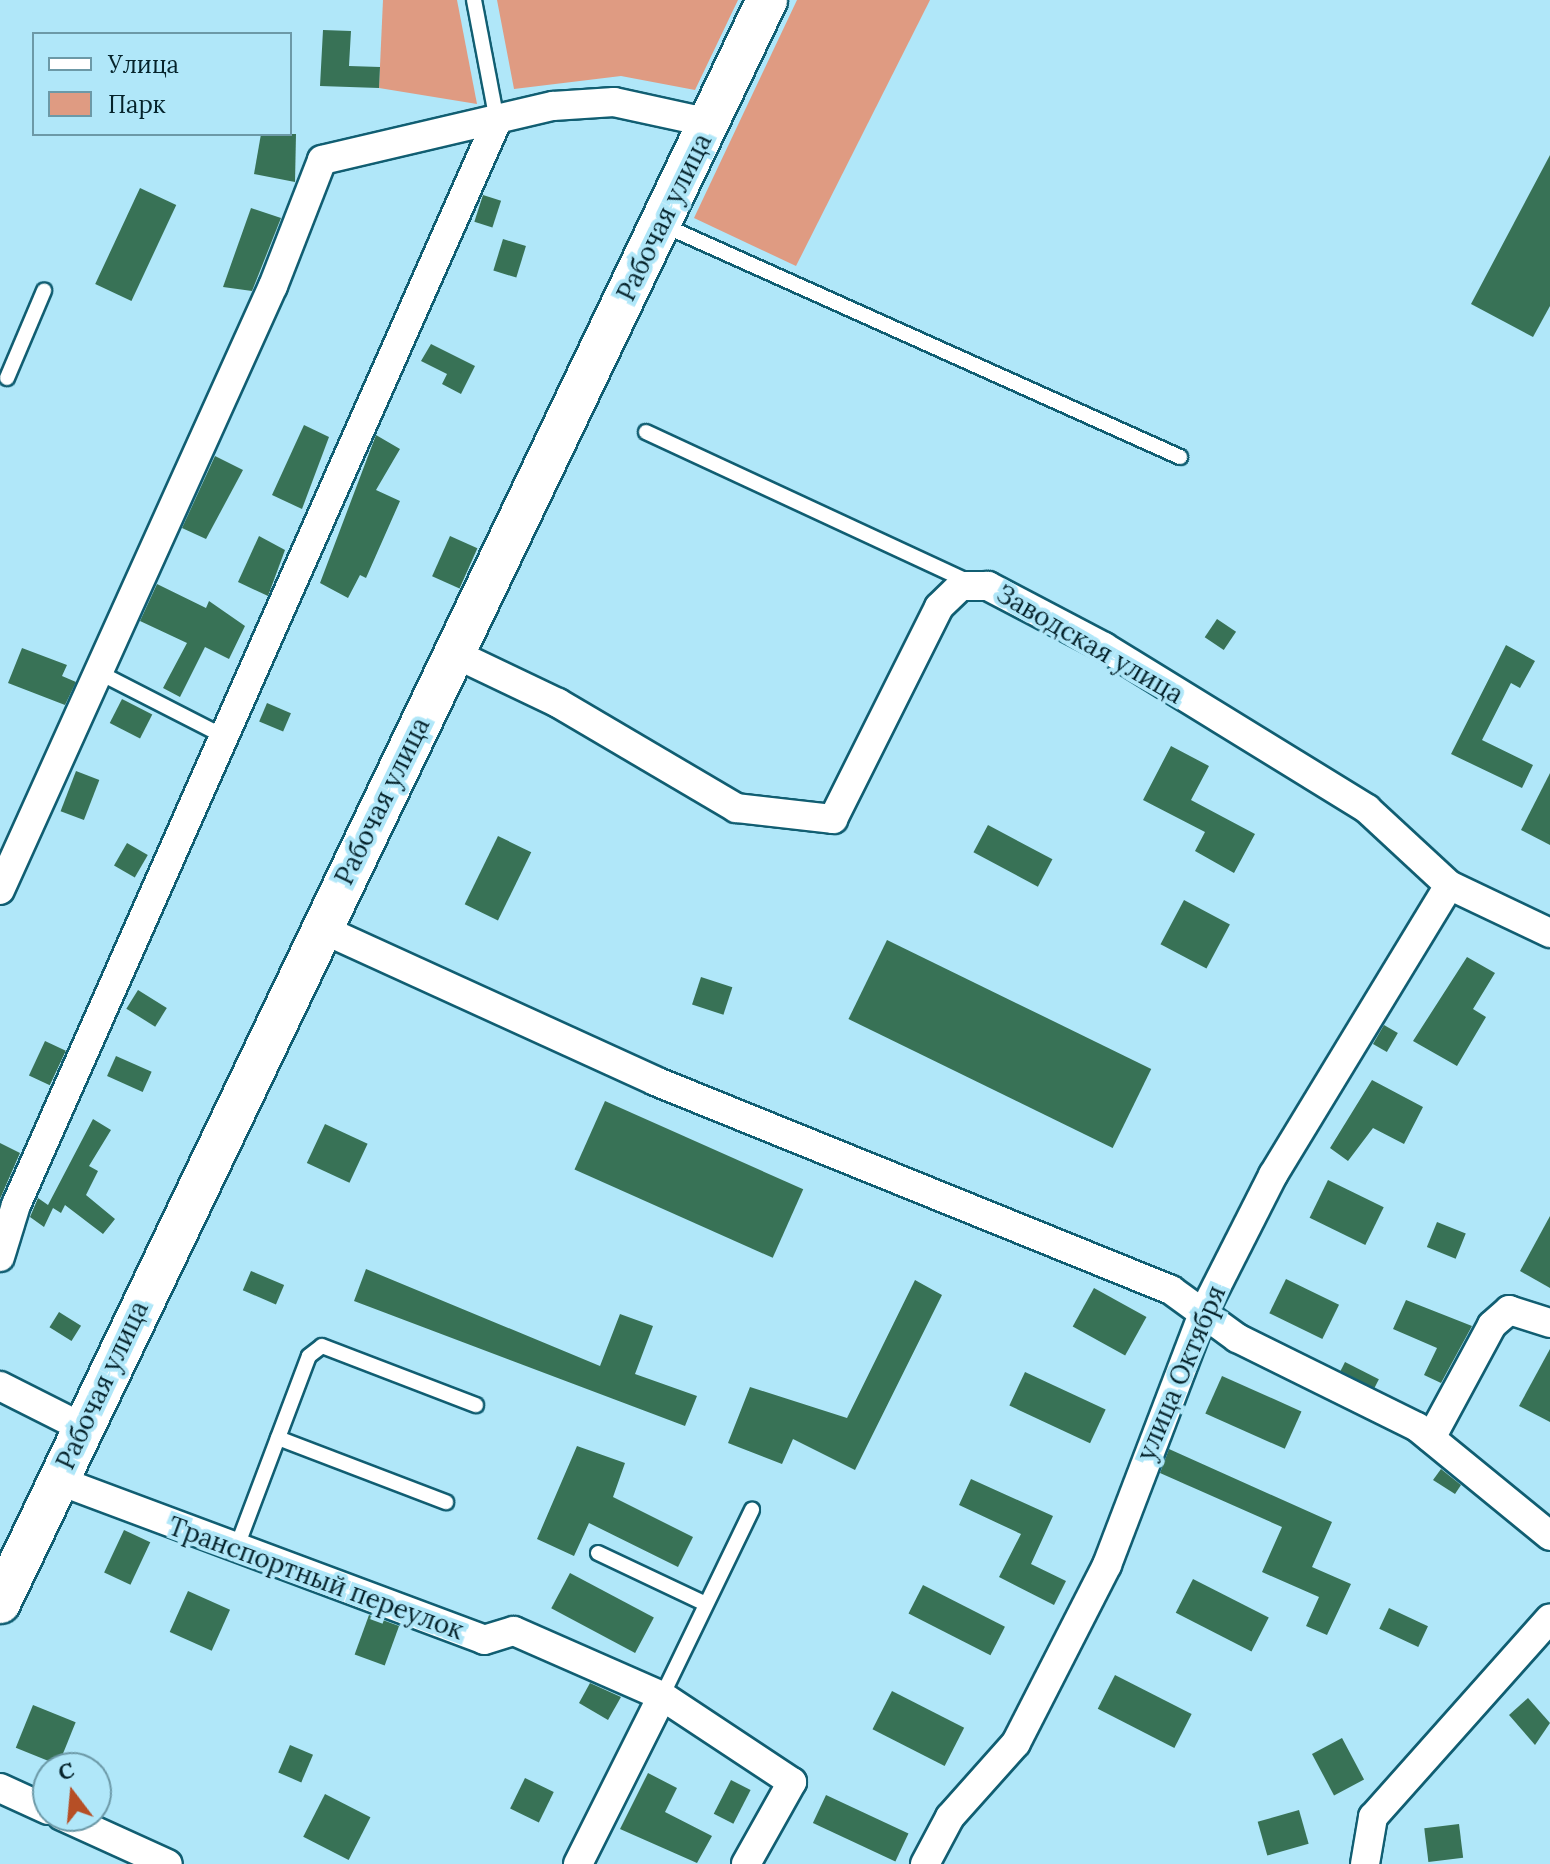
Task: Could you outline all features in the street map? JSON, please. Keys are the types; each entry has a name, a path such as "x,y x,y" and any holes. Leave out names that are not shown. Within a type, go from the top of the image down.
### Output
{"street":[{"name":"Рабочая улица","path":"0,1603 81,1427 767,0"},
{"path":"0,890 322,160 497,121 614,102 710,123"},
{"path":"0,1257 16,1205 497,121"},
{"name":"Заводская улица","path":"453,653 558,703 736,808 833,819 939,607 972,583 1018,596 1367,809 1449,885 1550,933"},
{"name":"улица Октября","path":"925,1864 950,1817 1016,1743 1107,1565 1203,1313 1273,1175 1449,885"},
{"path":"320,928 655,1081 1171,1290 1203,1313 1431,1438 1550,1536"},
{"path":"1431,1438 1492,1325 1509,1310 1550,1323"},
{"path":"0,1386 81,1427"},
{"name":"Транспортный переулок","path":"57,1480 236,1550 484,1640 514,1631 662,1696 792,1782 746,1864"},
{"path":"1365,1864 1373,1817 1550,1618"},
{"path":"578,1864 662,1696"},
{"path":"0,1788 32,1803"},
{"path":"97,1832 168,1864"}],"lane":[{"path":"474,0 497,121"},
{"path":"661,224 1180,457"},
{"path":"2,382 44,291"},
{"path":"646,432 972,583"},
{"path":"98,672 225,737"},
{"path":"236,1550 309,1356 322,1346 476,1405"},
{"path":"278,1438 446,1502"},
{"path":"662,1696 752,1510"},
{"path":"598,1553 706,1604"}],"green space":[{"path":"383,0 457,0 477,104 379,88"},
{"path":"497,0 738,0 695,90 621,76 514,89"},
{"path":"797,0 930,0 796,266 694,218"}],"building":[{"path":"323,30 351,31 349,66 380,67 379,88 320,86"},
{"path":"296,134 295,182 254,174 261,136"},
{"path":"1550,155 1550,306 1533,337 1471,304"},
{"path":"140,188 176,205 131,301 95,284"},
{"path":"483,195 501,201 492,228 474,222"},
{"path":"251,208 281,218 252,291 223,287"},
{"path":"503,239 526,246 516,278 493,271"},
{"path":"431,344 475,366 461,394 442,384 447,374 421,361"},
{"path":"304,425 329,437 302,509 272,495"},
{"path":"376,435 400,449 376,490 400,501 366,578 360,575 348,598 320,583"},
{"path":"215,456 243,470 206,539 182,528"},
{"path":"259,536 285,550 268,596 238,582"},
{"path":"450,536 477,548 460,588 432,576"},
{"path":"157,584 206,608 209,601 245,626 229,659 205,647 180,697 163,688 187,643 140,621"},
{"path":"1217,619 1236,632 1224,650 1205,637"},
{"path":"1506,645 1535,661 1520,688 1511,683 1482,740 1533,765 1522,788 1451,754"},
{"path":"22,648 67,665 62,676 76,682 65,705 8,683"},
{"path":"122,699 152,714 140,738 110,723"},
{"path":"267,703 291,713 283,732 259,721"},
{"path":"1171,746 1209,766 1191,800 1255,834 1234,873 1195,851 1205,832 1143,800"},
{"path":"76,771 99,780 84,820 61,811"},
{"path":"1550,773 1550,845 1521,830"},
{"path":"988,825 1052,859 1038,887 973,852"},
{"path":"498,836 531,852 498,921 465,904"},
{"path":"127,843 148,855 135,878 114,866"},
{"path":"1184,900 1230,924 1206,969 1161,944"},
{"path":"887,940 1151,1069 1113,1148 848,1019"},
{"path":"1467,957 1495,973 1473,1009 1486,1017 1457,1066 1413,1041"},
{"path":"701,977 732,987 723,1015 692,1005"},
{"path":"138,990 167,1008 155,1027 126,1009"},
{"path":"1384,1025 1398,1033 1387,1052 1373,1044"},
{"path":"45,1041 66,1051 50,1085 29,1075"},
{"path":"116,1056 152,1072 143,1092 107,1076"},
{"path":"1372,1080 1423,1107 1404,1144 1373,1128 1348,1161 1330,1148"},
{"path":"605,1101 803,1189 773,1258 574,1170"},
{"path":"93,1119 111,1130 89,1166 98,1171 86,1195 115,1219 103,1234 65,1205 61,1213 53,1208 44,1227 30,1217 38,1198 48,1205"},
{"path":"325,1124 368,1144 349,1183 307,1163"},
{"path":"0,1143 20,1153 0,1199"},
{"path":"1328,1180 1384,1207 1365,1245 1310,1218"},
{"path":"1550,1216 1550,1288 1520,1271"},
{"path":"1437,1222 1466,1234 1456,1259 1427,1247"},
{"path":"366,1269 600,1366 620,1314 653,1326 635,1374 697,1396 685,1426 354,1301"},
{"path":"251,1271 284,1285 276,1304 243,1290"},
{"path":"1286,1279 1339,1305 1322,1339 1269,1313"},
{"path":"915,1280 942,1295 855,1470 793,1439 782,1464 728,1443 750,1387 847,1418"},
{"path":"1094,1288 1146,1317 1125,1356 1073,1326"},
{"path":"1406,1300 1472,1326 1441,1383 1424,1375 1437,1348 1393,1329"},
{"path":"59,1312 81,1326 72,1341 49,1327"},
{"path":"1550,1349 1550,1422 1519,1406"},
{"path":"1345,1362 1379,1379 1374,1388 1340,1371"},
{"path":"1025,1372 1106,1410 1090,1443 1009,1406"},
{"path":"1222,1376 1301,1411 1285,1449 1205,1413"},
{"path":"577,1446 625,1463 613,1497 693,1537 678,1567 589,1523 574,1556 537,1539"},
{"path":"1169,1449 1332,1522 1312,1567 1351,1584 1327,1635 1306,1626 1319,1597 1262,1572 1282,1527 1160,1473"},
{"path":"1441,1469 1461,1485 1455,1494 1433,1480"},
{"path":"971,1479 1053,1516 1031,1564 1066,1581 1054,1605 999,1577 1021,1534 959,1505"},
{"path":"124,1530 150,1542 130,1585 104,1573"},
{"path":"570,1573 654,1618 635,1653 551,1608"},
{"path":"1193,1579 1269,1618 1251,1651 1176,1613"},
{"path":"923,1585 1005,1627 990,1655 908,1614"},
{"path":"188,1591 230,1610 212,1651 170,1632"},
{"path":"1389,1608 1428,1626 1418,1647 1379,1629"},
{"path":"369,1615 399,1626 385,1665 355,1654"},
{"path":"1115,1675 1192,1714 1174,1748 1098,1709"},
{"path":"590,1683 621,1697 608,1720 579,1703"},
{"path":"892,1691 964,1728 945,1766 872,1729"},
{"path":"1528,1698 1550,1723 1535,1745 1509,1715"},
{"path":"33,1705 76,1722 64,1752 32,1754 16,1748"},
{"path":"1342,1738 1364,1779 1334,1795 1312,1754"},
{"path":"290,1745 313,1755 301,1782 278,1773"},
{"path":"648,1773 677,1788 665,1812 712,1836 697,1863 620,1829"},
{"path":"525,1778 554,1792 539,1823 510,1809"},
{"path":"731,1780 751,1790 733,1824 714,1814"},
{"path":"325,1794 370,1817 349,1860 303,1837"},
{"path":"826,1795 908,1833 895,1862 813,1823"},
{"path":"1299,1810 1309,1844 1267,1855 1258,1822"},
{"path":"1459,1824 1463,1858 1428,1862 1424,1828"}]}
